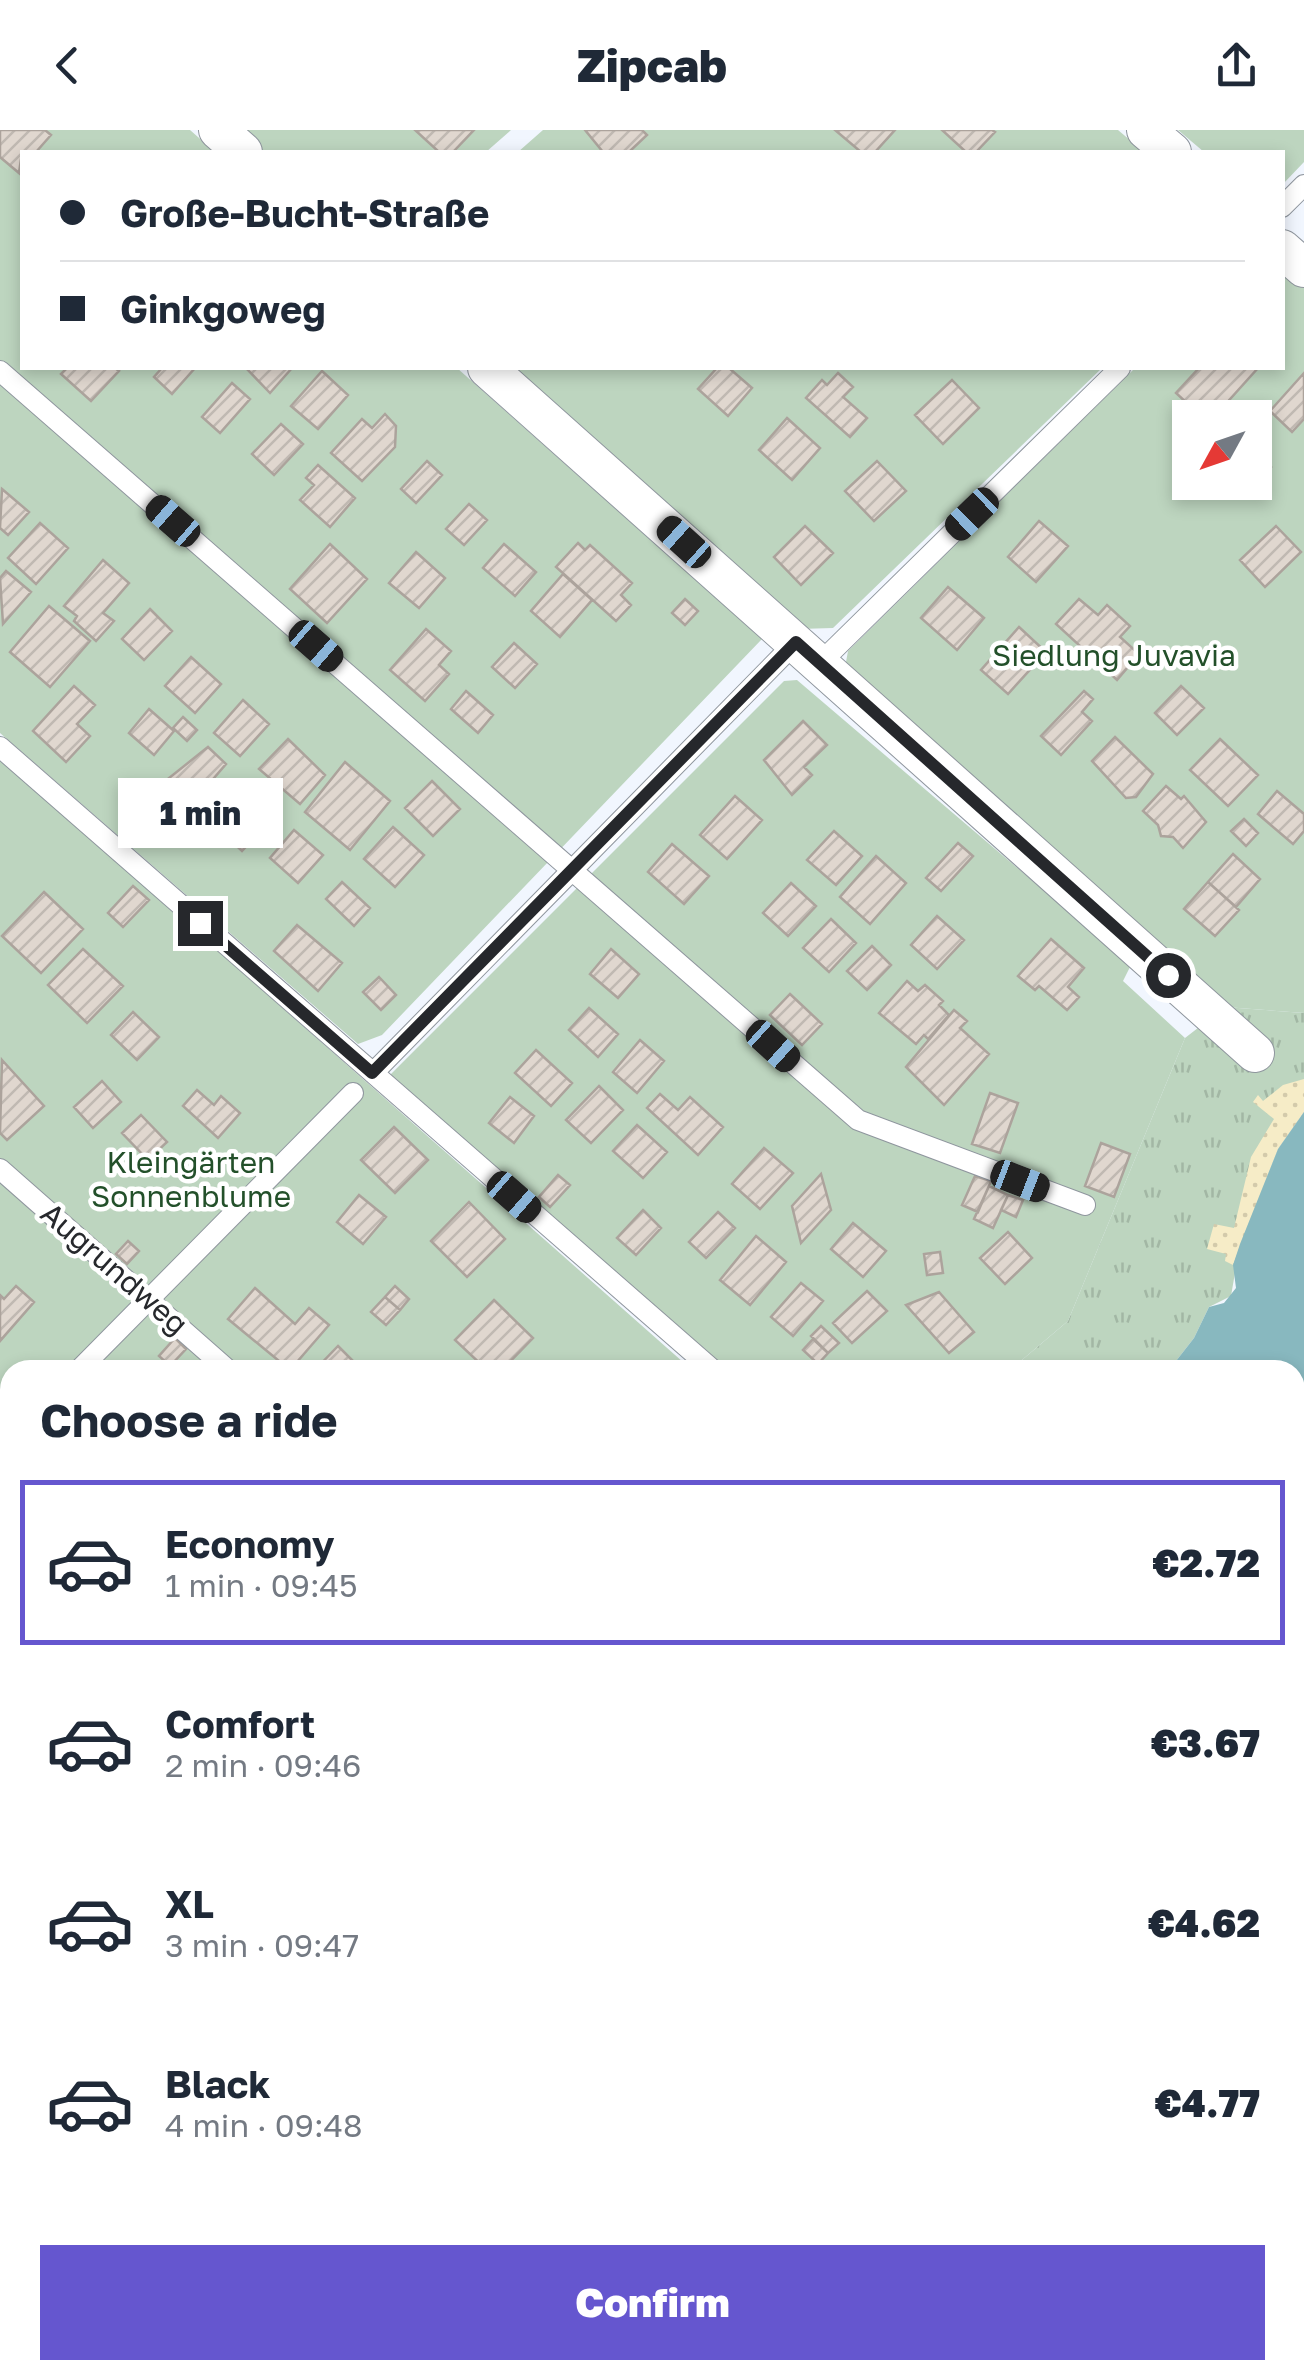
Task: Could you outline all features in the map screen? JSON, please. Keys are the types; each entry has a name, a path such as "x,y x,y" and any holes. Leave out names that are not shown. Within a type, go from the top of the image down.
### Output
{"street":[{"path":"218,130 241,150"},
{"path":"1146,130 1170,150"},
{"path":"1285,252 1304,268"},
{"path":"489,370 1255,1054"}],"lane":[{"path":"1285,204 1304,185"},
{"path":"372,1073 576,871 1118,370"},
{"path":"0,371 858,1120 1085,1205"},
{"path":"0,747 702,1360"},
{"path":"89,1360 353,1094"},
{"name":"Augrundweg","path":"0,1169 217,1360"}],"green space":[{"path":"0,130 190,130 213,150 20,150 20,370 459,370 762,639 382,1035 358,1044 0,733"},
{"path":"237,130 511,130 488,150 260,150"},
{"path":"543,130 1118,130 1142,150 520,150"},
{"path":"1178,130 1304,130 1304,162 1285,182 1285,150 1202,150"},
{"name":"Siedlung Juvavia","path":"1285,264 1304,281 1304,1013 1225,1007 844,673 848,651 1133,370 1285,370"},
{"path":"508,370 1100,370 833,628 799,629"},
{"path":"797,680 1131,965 1123,981 1185,1038 1068,1321 1022,1360 717,1360 389,1076 784,681"},
{"name":"Kleingärten Sonnenblume","path":"0,758 681,1360 0,1360"},
{"path":"1225,1007 1304,1013 1304,1112 1278,1149 1240,1244 1231,1296 1209,1307 1194,1338 1177,1360 1022,1360 1068,1321 1185,1038"}],"sand":[{"path":"1304,1079 1304,1112 1278,1149 1233,1265 1225,1261 1226,1254 1207,1249 1214,1224 1234,1228 1251,1157 1274,1119 1253,1102 1258,1095 1263,1101 1283,1085"}],"water":[{"path":"1304,1112 1304,1360 1177,1360 1194,1338 1209,1307 1224,1303 1236,1288 1233,1265 1278,1149"}],"building":[{"path":"0,130 45,130 51,135 38,150 20,150 19,173 0,157"},
{"path":"415,130 474,130 455,150 437,150"},
{"path":"585,130 642,130 647,135 631,150 601,150"},
{"path":"835,130 895,130 877,150 859,150"},
{"path":"942,130 995,132 978,150 964,150"},
{"path":"65,370 119,371 91,401 61,374"},
{"path":"160,370 193,370 172,394 154,377"},
{"path":"248,370 290,370 270,393"},
{"path":"715,370 731,370 752,388 728,416 698,389"},
{"path":"1197,370 1256,370 1229,400 1184,400 1176,393"},
{"path":"322,371 348,395 318,429 291,406"},
{"path":"838,373 853,387 843,397 867,418 850,437 806,398 822,380 827,385"},
{"path":"1304,373 1304,419 1292,432 1272,409"},
{"path":"952,380 979,408 943,444 915,415"},
{"path":"232,383 250,399 220,433 202,417"},
{"path":"385,414 396,426 395,447 362,481 331,453 362,419 372,428"},
{"path":"787,418 820,448 792,480 759,450"},
{"path":"281,424 303,444 274,475 252,454"},
{"path":"427,461 442,475 416,503 401,489"},
{"path":"877,461 906,491 874,521 845,491"},
{"path":"318,465 355,498 330,527 300,500 314,485 306,478"},
{"path":"2,489 29,512 8,535 0,528"},
{"path":"469,504 487,520 464,545 446,529"},
{"path":"1039,521 1068,546 1036,582 1008,557"},
{"path":"40,523 68,548 36,584 8,558"},
{"path":"805,526 833,553 801,585 774,557"},
{"path":"1276,526 1301,552 1265,587 1240,560"},
{"path":"578,543 585,550 590,545 632,583 621,595 631,605 616,621 556,567"},
{"path":"330,544 367,579 327,623 290,589"},
{"path":"504,544 536,572 515,596 483,568"},
{"path":"416,552 445,578 419,608 389,583"},
{"path":"103,560 129,583 103,613 114,621 96,641 64,606"},
{"path":"6,571 31,592 3,624 0,578"},
{"path":"563,574 592,600 560,637 531,611"},
{"path":"948,587 984,618 957,650 921,618"},
{"path":"685,599 698,611 685,625 672,613"},
{"path":"1079,599 1098,615 1107,605 1130,626 1120,637 1139,654 1117,680 1056,624"},
{"path":"49,606 90,641 50,687 10,652"},
{"path":"150,609 172,631 144,660 122,639"},
{"path":"1019,627 1046,652 1008,694 981,670"},
{"path":"426,629 451,651 439,665 449,674 425,701 390,670"},
{"path":"514,643 537,664 515,688 492,667"},
{"path":"191,657 221,684 195,713 165,686"},
{"path":"74,686 95,705 77,724 90,736 66,762 33,731"},
{"path":"1181,686 1204,708 1177,735 1155,713"},
{"path":"466,691 493,715 478,733 451,709"},
{"path":"1084,691 1093,699 1082,712 1092,721 1061,755 1041,736"},
{"path":"243,700 269,724 240,756 214,733"},
{"path":"149,709 174,731 154,755 129,733"},
{"path":"183,717 197,730 187,741 173,728"},
{"path":"803,721 827,745 804,767 812,775 792,795 764,760"},
{"path":"1115,737 1153,774 1136,797 1126,798 1092,761"},
{"path":"288,739 325,775 300,804 259,769"},
{"path":"1220,739 1258,775 1228,806 1190,770"},
{"path":"208,747 226,764 189,807 164,782"},
{"path":"345,762 390,801 350,850 305,812"},
{"path":"432,781 460,809 433,836 405,808"},
{"path":"1166,786 1181,799 1184,796 1206,822 1183,848 1173,837 1161,836 1158,825 1143,811"},
{"path":"251,789 277,813 242,851 206,817 225,796 235,806"},
{"path":"1277,791 1304,814 1304,831 1293,844 1258,814"},
{"path":"735,796 762,820 727,859 700,835"},
{"path":"1244,819 1258,833 1246,846 1231,831"},
{"path":"393,827 424,855 395,887 364,859"},
{"path":"294,830 323,855 298,883 270,858"},
{"path":"834,831 862,856 836,885 807,860"},
{"path":"958,843 973,856 941,891 926,878"},
{"path":"672,844 709,876 684,904 648,872"},
{"path":"1233,854 1260,879 1236,907 1208,882"},
{"path":"876,856 906,883 870,924 840,897"},
{"path":"342,882 370,908 354,926 326,899"},
{"path":"1208,882 1239,910 1215,936 1184,909"},
{"path":"791,883 816,906 788,936 763,913"},
{"path":"133,886 149,900 123,927 108,913"},
{"path":"44,892 83,929 41,973 2,936"},
{"path":"937,916 964,940 937,969 911,945"},
{"path":"831,919 856,943 829,972 803,948"},
{"path":"297,925 342,963 318,991 274,951"},
{"path":"1051,939 1084,968 1068,987 1079,997 1067,1010 1039,986 1035,990 1018,976"},
{"path":"872,946 891,965 867,990 847,971"},
{"path":"83,949 123,986 87,1023 48,985"},
{"path":"611,949 639,974 618,998 590,974"},
{"path":"379,977 396,995 381,1010 363,992"},
{"path":"907,981 918,991 925,985 943,1001 939,1005 949,1015 928,1039 924,1035 916,1044 879,1013"},
{"path":"790,994 822,1024 802,1045 770,1015"},
{"path":"589,1008 618,1034 598,1057 569,1030"},
{"path":"954,1010 967,1021 960,1028 989,1054 944,1105 906,1067"},
{"path":"133,1012 159,1037 137,1060 111,1035"},
{"path":"640,1040 664,1061 637,1093 613,1072"},
{"path":"536,1050 572,1083 551,1106 515,1073"},
{"path":"2,1060 44,1106 7,1140 0,1133"},
{"path":"102,1081 121,1102 93,1128 74,1107"},
{"path":"599,1086 623,1110 591,1143 566,1120"},
{"path":"197,1090 214,1105 221,1096 240,1113 218,1138 183,1106"},
{"path":"990,1093 1018,1103 1000,1153 972,1144"},
{"path":"660,1094 678,1110 690,1097 723,1127 698,1155 647,1108"},
{"path":"510,1097 534,1116 514,1143 489,1123"},
{"path":"141,1115 167,1142 148,1160 122,1133"},
{"path":"637,1125 667,1152 643,1178 613,1151"},
{"path":"394,1127 428,1160 395,1193 361,1160"},
{"path":"1101,1143 1130,1154 1114,1197 1085,1186"},
{"path":"764,1148 793,1173 760,1209 732,1184"},
{"path":"821,1174 831,1210 801,1243 792,1206"},
{"path":"558,1175 570,1185 550,1207 539,1197"},
{"path":"975,1176 991,1181 978,1212 962,1205"},
{"path":"989,1186 1008,1195 993,1228 974,1219"},
{"path":"359,1195 386,1217 363,1244 337,1222"},
{"path":"1008,1195 1023,1200 1016,1217 1001,1210"},
{"path":"469,1202 505,1239 467,1277 431,1241"},
{"path":"643,1210 661,1228 636,1255 617,1238"},
{"path":"718,1212 735,1228 706,1258 689,1242"},
{"path":"853,1223 886,1251 863,1277 831,1249"},
{"path":"1008,1232 1032,1258 1005,1284 980,1258"},
{"path":"756,1236 786,1262 750,1305 720,1280"},
{"path":"128,1241 139,1251 127,1264 116,1254"},
{"path":"940,1252 943,1273 927,1275 924,1254"},
{"path":"801,1283 823,1301 793,1336 771,1317"},
{"path":"16,1286 34,1302 0,1341 0,1295 4,1299"},
{"path":"395,1286 409,1299 400,1310 385,1297"},
{"path":"255,1288 295,1324 309,1308 329,1325 299,1360 278,1360 228,1319"},
{"path":"867,1291 887,1311 852,1343 833,1323"},
{"path":"939,1292 974,1332 949,1353 906,1305"},
{"path":"385,1297 400,1310 386,1325 371,1312"},
{"path":"494,1300 533,1338 512,1360 476,1360 455,1340"},
{"path":"821,1326 839,1343 828,1353 811,1336"},
{"path":"175,1338 186,1349 176,1360 159,1356"},
{"path":"813,1339 828,1353 822,1360 814,1360 803,1350"},
{"path":"338,1346 352,1360 325,1360"}],"route":[{"path":"200,923 372,1073 576,871 796,642 1168,975"}]}
